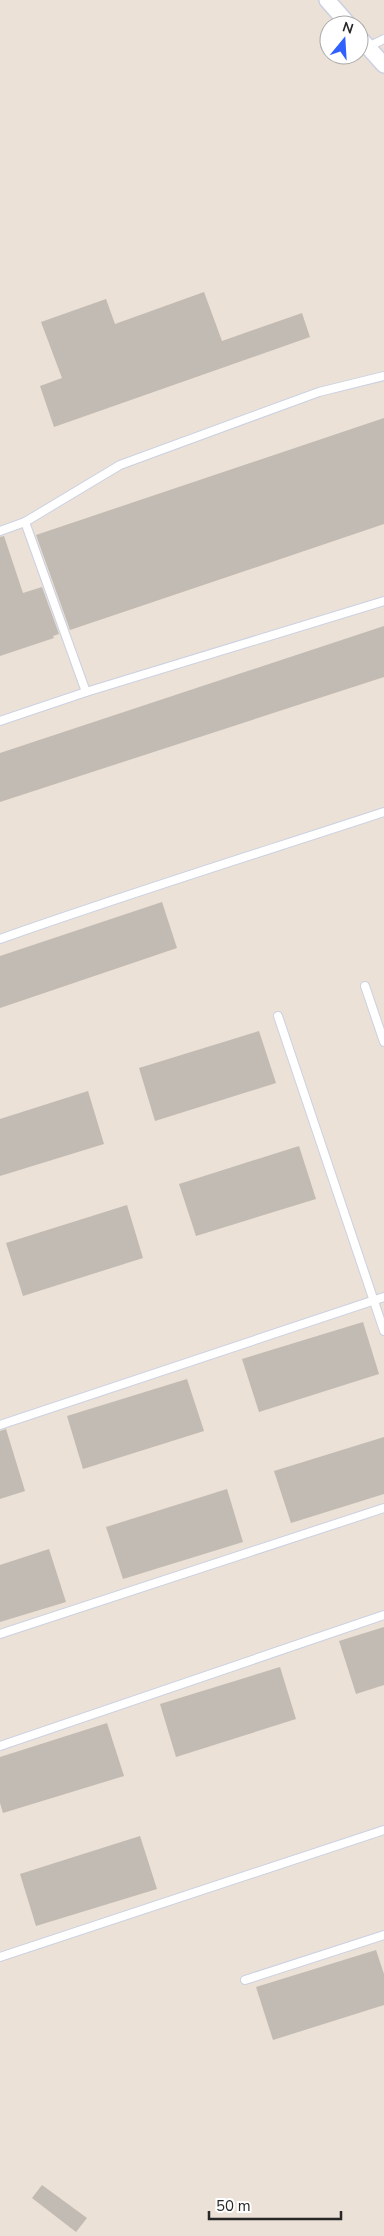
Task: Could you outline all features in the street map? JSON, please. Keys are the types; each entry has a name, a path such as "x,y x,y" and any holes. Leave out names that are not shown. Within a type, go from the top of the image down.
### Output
{"street":[{"path":"327,0 340,15"},
{"path":"369,48 384,66"}],"lane":[{"path":"369,41 384,39"},
{"path":"0,531 25,522 120,465 319,392 384,376"},
{"path":"25,522 86,692"},
{"path":"0,721 86,692 384,601"},
{"path":"0,939 174,879 221,866 384,812"},
{"path":"364,986 384,1042"},
{"path":"278,1016 384,1330"},
{"path":"0,1425 384,1297"},
{"path":"0,1634 384,1508"},
{"path":"0,1746 384,1615"},
{"path":"0,1957 384,1830"},
{"path":"245,1980 384,1935"}],"building":[{"path":"204,292 222,341 302,313 310,337 54,427 40,386 62,378 41,322 106,299 115,324"},
{"path":"384,418 384,524 70,630 36,535"},
{"path":"4,536 23,593 42,587 59,634 53,636 54,638 0,656 0,537"},
{"path":"384,626 384,677 0,802 0,753"},
{"path":"162,902 177,948 0,1008 0,956"},
{"path":"259,1031 276,1083 155,1121 139,1068"},
{"path":"88,1091 104,1144 0,1176 0,1119"},
{"path":"299,1146 316,1199 196,1236 179,1184"},
{"path":"127,1205 143,1258 23,1296 6,1243"},
{"path":"363,1322 379,1374 259,1412 242,1359"},
{"path":"187,1379 204,1431 83,1469 67,1416"},
{"path":"6,1429 25,1491 0,1499 0,1431"},
{"path":"384,1437 384,1494 291,1523 274,1471"},
{"path":"227,1489 243,1542 123,1579 106,1527"},
{"path":"49,1549 66,1602 0,1622 0,1565"},
{"path":"384,1627 384,1685 356,1694 339,1641"},
{"path":"280,1667 296,1719 176,1757 160,1704"},
{"path":"107,1723 124,1776 3,1813 0,1803 0,1757"},
{"path":"140,1836 157,1889 36,1926 20,1874"},
{"path":"376,1950 384,1974 384,2005 273,2040 256,1987"},
{"path":"42,2185 87,2218 76,2232 32,2198"}]}
